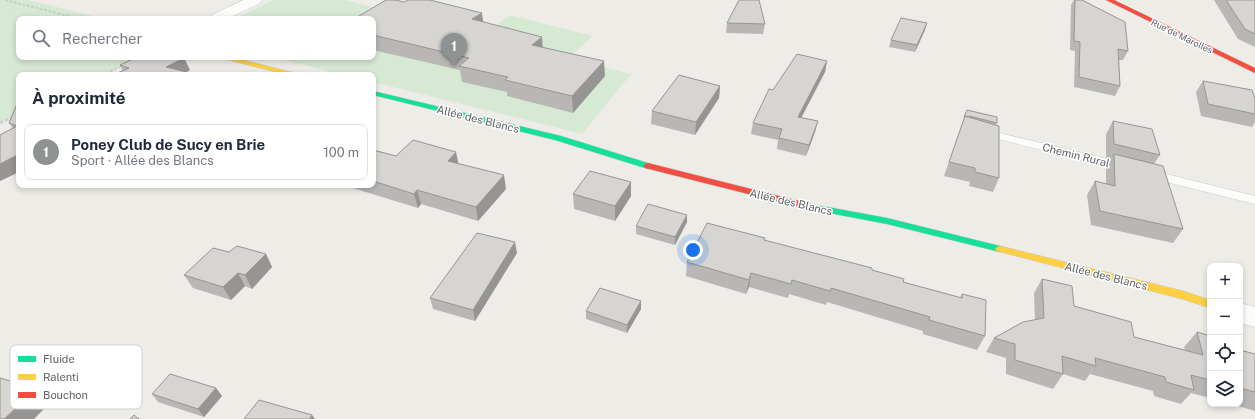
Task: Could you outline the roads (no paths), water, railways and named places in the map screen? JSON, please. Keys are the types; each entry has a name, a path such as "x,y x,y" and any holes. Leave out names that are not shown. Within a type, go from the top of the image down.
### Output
{"street":[{"path":"221,16 255,0"},
{"name":"Rue de Marolles","path":"1108,0 1255,71"},
{"path":"235,60 285,72"},
{"name":"Allée des Blancs","path":"376,94 558,138 659,169 788,202 887,221 1183,295 1207,303"},
{"path":"1243,314 1255,317"}],"lane":[{"name":"Chemin Rural","path":"974,130 1255,200"}],"place":[{"name":"Poney Club de Sucy en Brie","path":"454,66"}]}
